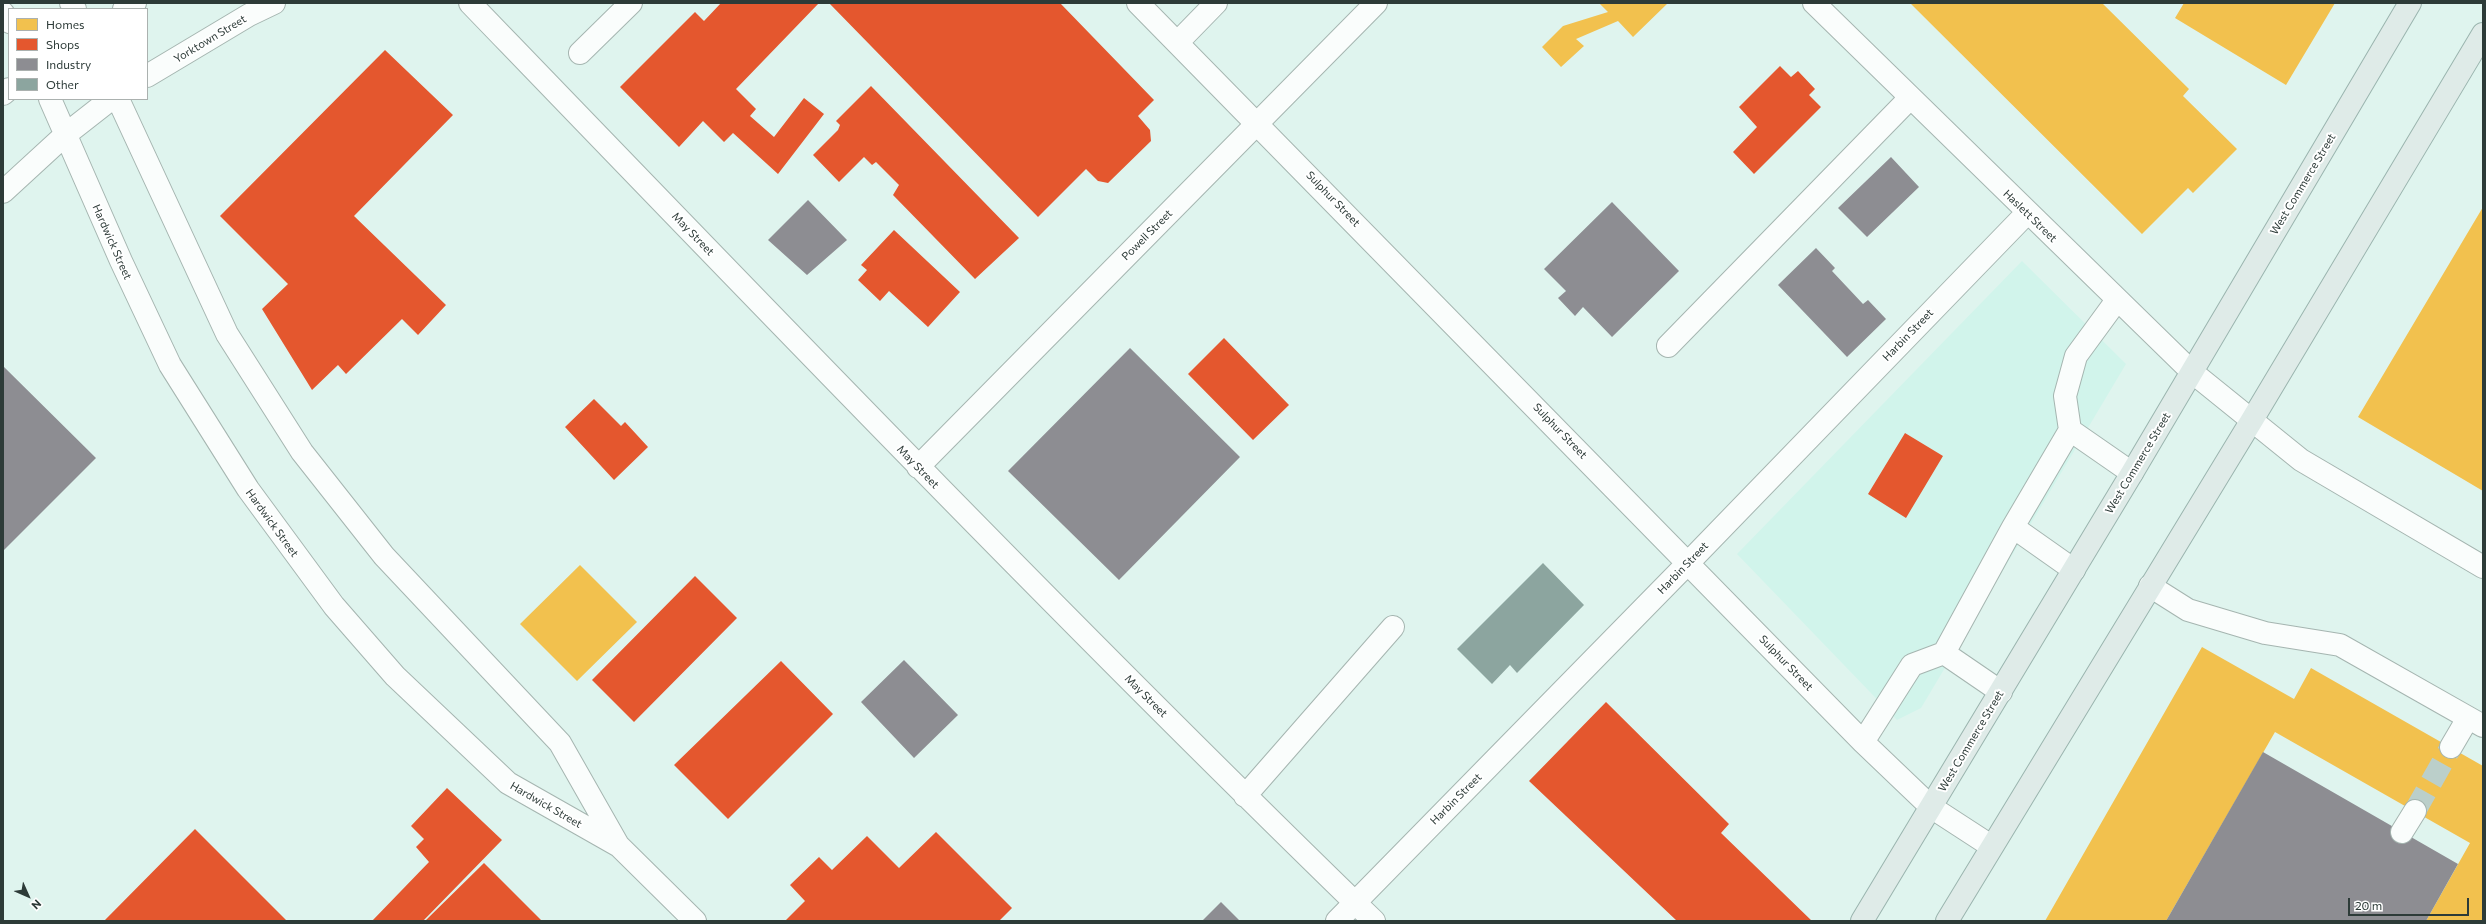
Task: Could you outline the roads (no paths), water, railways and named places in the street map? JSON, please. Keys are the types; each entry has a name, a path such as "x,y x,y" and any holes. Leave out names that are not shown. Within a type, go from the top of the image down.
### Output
{"main road":[{"name":"West Commerce Street","path":"1862,921 2132,473 2410,3"},
{"path":"1947,921 1991,846 2252,420 2483,34"}],"street":[{"path":"126,8 135,3"},
{"name":"Yorktown Street","path":"148,75 249,15 274,3"},
{"name":"May Street","path":"470,3 918,468 1245,796 1374,921"},
{"path":"580,53 631,3"},
{"name":"Sulphur Street","path":"1138,3 1689,562 1863,742 1931,807 1991,846"},
{"path":"1178,42 1216,3"},
{"name":"Powell Street","path":"918,468 1376,3"},
{"name":"Haslett Street","path":"1814,3 2027,213 2192,372 2301,460 2483,567"},
{"path":"1668,346 1910,98"},
{"name":"Hardwick Street","path":"50,100 170,365 248,489 334,606 395,676 508,783 619,846"},
{"path":"3,192 65,135 110,100"},
{"name":"Hardwick Street","path":"118,100 227,334 302,452 384,556 560,743 619,846 694,921"},
{"name":"Harbin Street","path":"1337,921 1689,562 2027,213"},
{"path":"1863,742 1912,665 1944,653 2013,527 2070,430 2065,396 2076,356 2117,300"},
{"path":"2070,430 2132,473"},
{"path":"2013,527 2074,570"},
{"path":"2150,586 2188,610 2265,633 2340,645 2476,722 2451,747"},
{"path":"1245,796 1393,627"},
{"path":"1944,653 2001,692"},
{"path":"2402,832 2415,811"}],"tunnel":[{"path":"2415,811 2451,747"}]}
